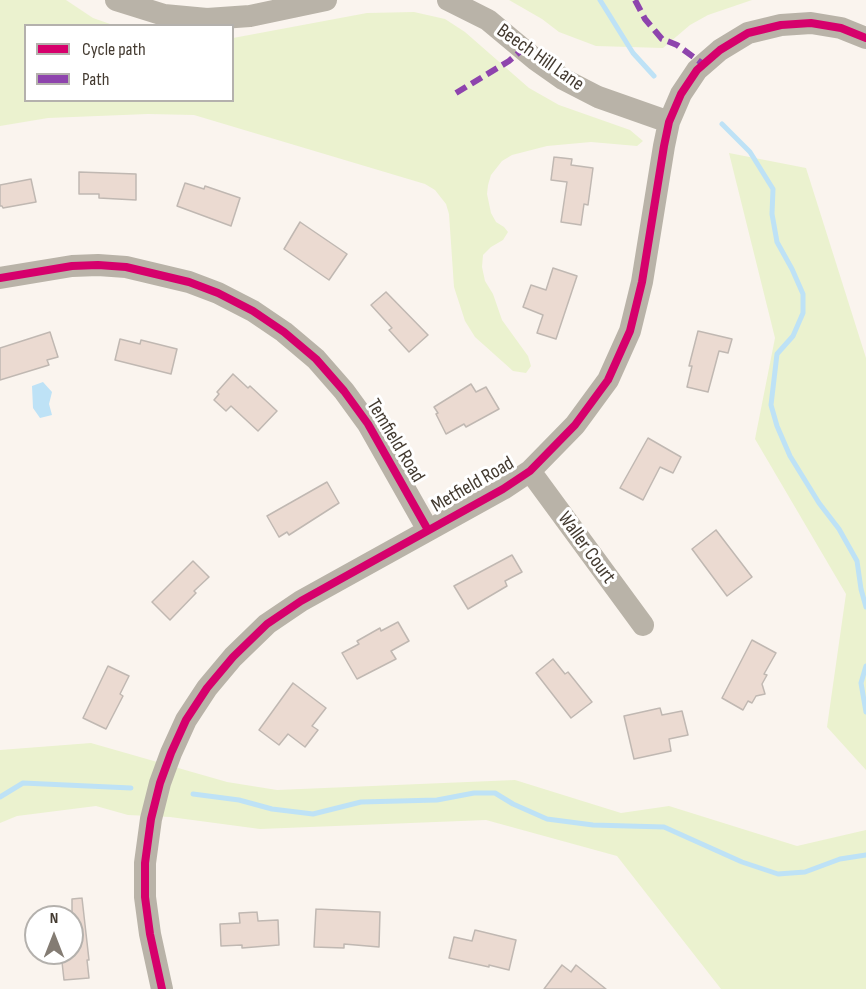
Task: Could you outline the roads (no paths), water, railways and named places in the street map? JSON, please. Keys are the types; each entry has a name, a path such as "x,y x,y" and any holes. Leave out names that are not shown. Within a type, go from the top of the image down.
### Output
{"street":[{"path":"116,0 164,15 207,19 250,15 326,0"},
{"name":"Beech Hill Lane","path":"448,0 488,20 563,79 598,97 669,122"},
{"name":"Metfield Road","path":"162,989 150,934 146,897 145,863 151,819 160,783 186,720 207,688 233,657 267,624 301,601 503,489 530,471 575,425 608,380 632,323 642,282 669,122 681,94 697,70 720,50 748,33 781,25 811,23 841,28 866,38"},
{"name":"Temfield Road","path":"0,278 72,266 126,267 189,282 218,293 253,311 284,332 316,359 344,391 368,424 428,530"},
{"name":"Waller Court","path":"530,471 643,625"}],"water":[{"path":"43,382 52,392 49,404 52,415 40,418 33,408 32,386"}],"waterway":[{"path":"600,0 633,53 654,76"},
{"path":"722,124 750,152 773,189 772,214 777,242 803,294 803,313 793,336 777,354 771,405 777,426 790,456 819,503 839,529 857,561 866,607"},
{"path":"866,666 861,683 866,712"},
{"path":"0,797 23,783 131,788"},
{"path":"193,794 239,800 272,809 313,814 361,802 437,800 474,793 495,793 547,819 593,825 664,827 742,862 778,874 805,872 840,859 866,855"}]}
